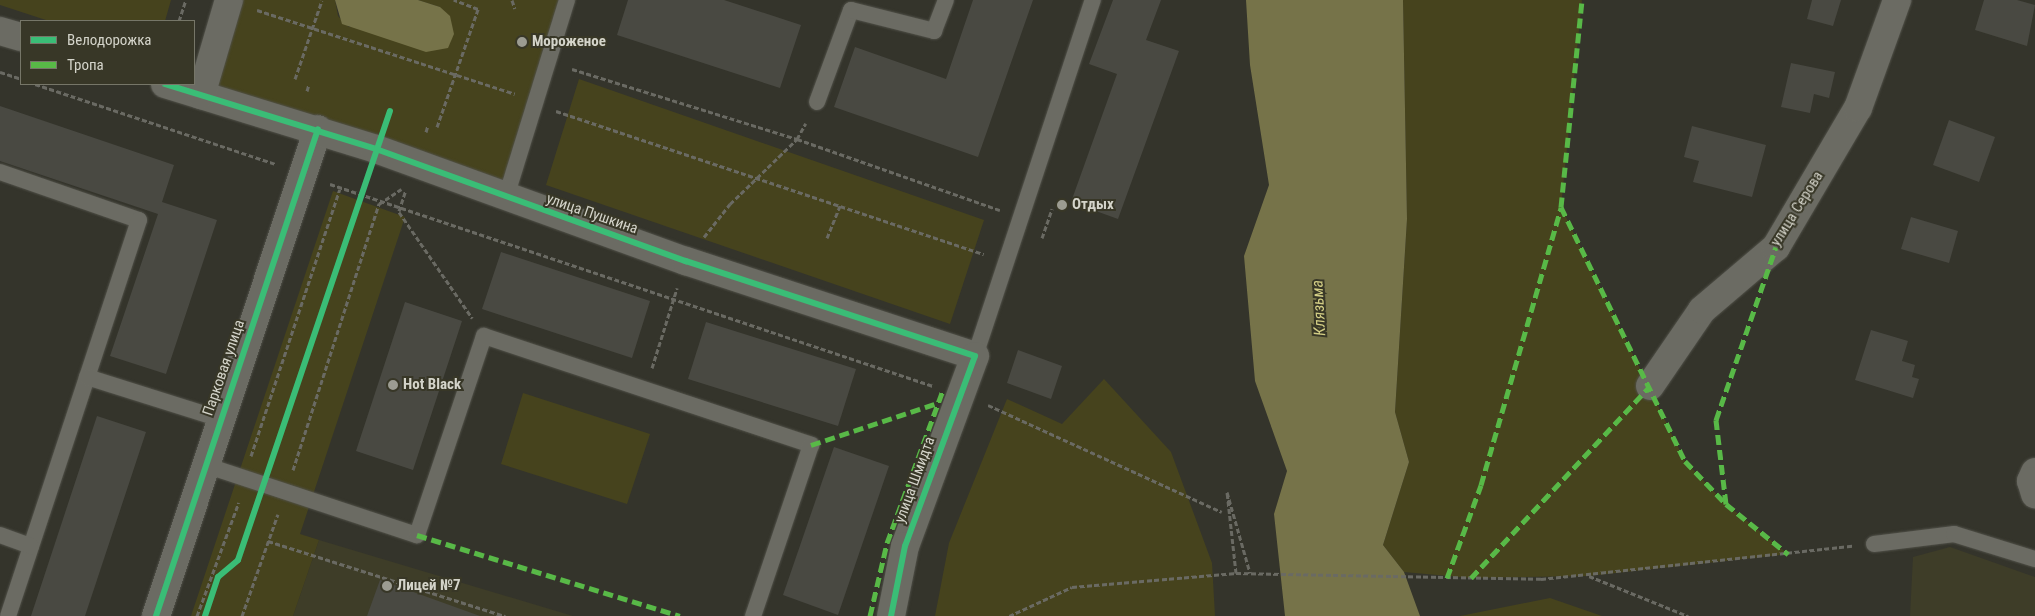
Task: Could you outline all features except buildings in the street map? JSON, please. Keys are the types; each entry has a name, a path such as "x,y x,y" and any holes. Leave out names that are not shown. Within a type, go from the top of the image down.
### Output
{"street":[{"name":"улица Серова","path":"1650,386 1702,310 1776,247 1858,108 1897,0"},
{"path":"201,95 239,4"},
{"path":"0,31 20,37"},
{"name":"улица Пушкина","path":"168,85 318,129 686,261 975,356"},
{"name":"Парковая улица","path":"156,616 318,129"},
{"name":"улица Шмидта","path":"891,616 905,546 959,395 975,356"},
{"path":"2035,472 2031,481 2035,494"}],"lane":[{"path":"506,197 567,0"},
{"path":"816,102 851,10 934,31 946,0"},
{"path":"975,356 1093,0"},
{"path":"0,172 139,220 8,616"},
{"path":"205,465 417,535 484,336 645,388 811,445 753,616"},
{"path":"87,377 220,419"},
{"path":"1874,544 1954,534 2035,559"},
{"path":"0,535 31,546"}],"path":[{"path":"179,20 186,0"},
{"path":"295,79 322,0"},
{"path":"438,128 478,9 454,0"},
{"path":"512,0 515,9"},
{"path":"239,4 516,94 513,102"},
{"path":"573,66 797,139 1003,212 1000,220"},
{"path":"0,72 20,79"},
{"path":"307,91 309,84"},
{"path":"37,85 281,166"},
{"path":"645,388 686,261 757,177 797,139 816,102"},
{"path":"556,111 989,256 992,247"},
{"path":"426,132 428,124"},
{"path":"357,205 376,149"},
{"path":"330,184 399,211 959,395 1222,512"},
{"path":"242,616 286,492 379,204 408,185 399,211"},
{"path":"197,616 233,508 250,480 340,189"},
{"path":"827,238 840,205"},
{"path":"399,211 484,336"},
{"path":"1236,573 1227,492 1250,573"},
{"path":"268,541 505,616"},
{"path":"1009,616 1072,587 1236,573 1430,577 1588,576 1874,544"},
{"path":"205,616 218,577 225,571"},
{"path":"1588,576 1688,616"}],"shaded area":[{"path":"0,0 171,0 165,20 46,20 0,5"},
{"path":"229,0 335,0 338,16 349,27 440,7 418,0 567,0 506,197 201,95"},
{"path":"1403,0 1582,0 1561,207 1685,461 1726,504 1788,554 1588,576 1471,578 1404,572 1383,545 1409,462 1395,412 1407,219"},
{"path":"579,79 984,220 950,324 546,185"},
{"path":"333,191 405,217 300,534 319,540 293,616 191,616"},
{"path":"1104,379 1171,452 1212,563 1215,616 935,616 949,543 1007,399 1062,424"},
{"path":"523,393 650,434 627,504 501,464"},
{"name":"Лицей №7","path":"319,540 573,616 293,616"},
{"path":"1950,547 2035,577 2035,616 1910,616 1913,557"},
{"path":"1550,598 1602,616 1460,616"}],"water":[{"path":"335,0 418,0 440,7 450,16 454,34 448,48 426,52 342,24"},
{"name":"Клязьма","path":"1246,0 1403,0 1407,219 1395,412 1409,462 1383,545 1404,572 1420,616 1285,616 1274,514 1287,471 1255,381 1244,256 1269,185 1250,65"}],"marked path":[{"path":"1447,578 1481,485 1561,207 1582,0"},
{"path":"1561,207 1685,461 1726,504 1788,554"},
{"path":"1726,504 1716,420 1776,247"},
{"path":"1471,578 1650,386"},
{"path":"870,616 887,543 943,390"},
{"path":"811,445 937,403"},
{"path":"417,535 680,616"}],"cycle path":[{"path":"168,85 376,149 686,261 975,356 905,546 891,616"},
{"path":"205,616 218,577 238,560 390,111"},
{"path":"156,616 318,129"}],"place":[{"name":"Мороженое","path":"522,42"},
{"name":"Отдых","path":"1062,205"},
{"name":"Hot Black","path":"393,385"},
{"name":"Лицей №7","path":"387,586"}]}
